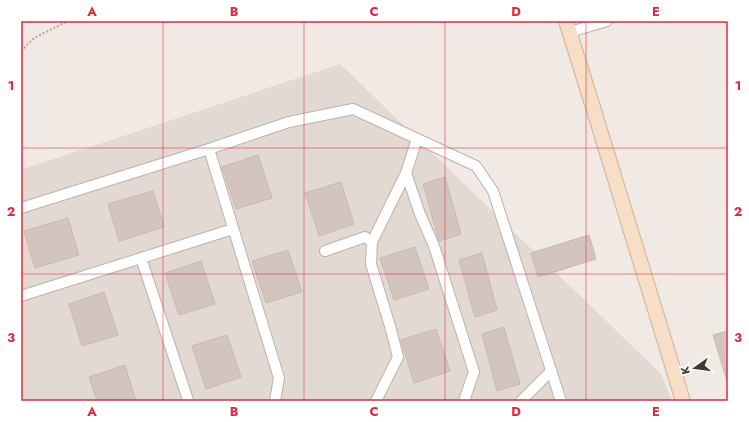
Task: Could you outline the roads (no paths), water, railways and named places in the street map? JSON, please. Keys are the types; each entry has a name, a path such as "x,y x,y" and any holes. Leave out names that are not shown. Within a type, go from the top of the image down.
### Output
{"street":[{"path":"606,21 568,26 683,401"},
{"path":"21,208 209,149 289,122 353,109 476,166 493,191 561,401"},
{"path":"376,401 398,357 371,264 372,242 406,173 417,139"},
{"path":"209,149 279,378 275,401"},
{"path":"406,173 420,214 434,246 474,372 464,401"},
{"path":"21,296 233,229"},
{"path":"325,251 364,237 372,242"},
{"path":"141,258 188,400"},
{"path":"522,401 551,371"}]}
